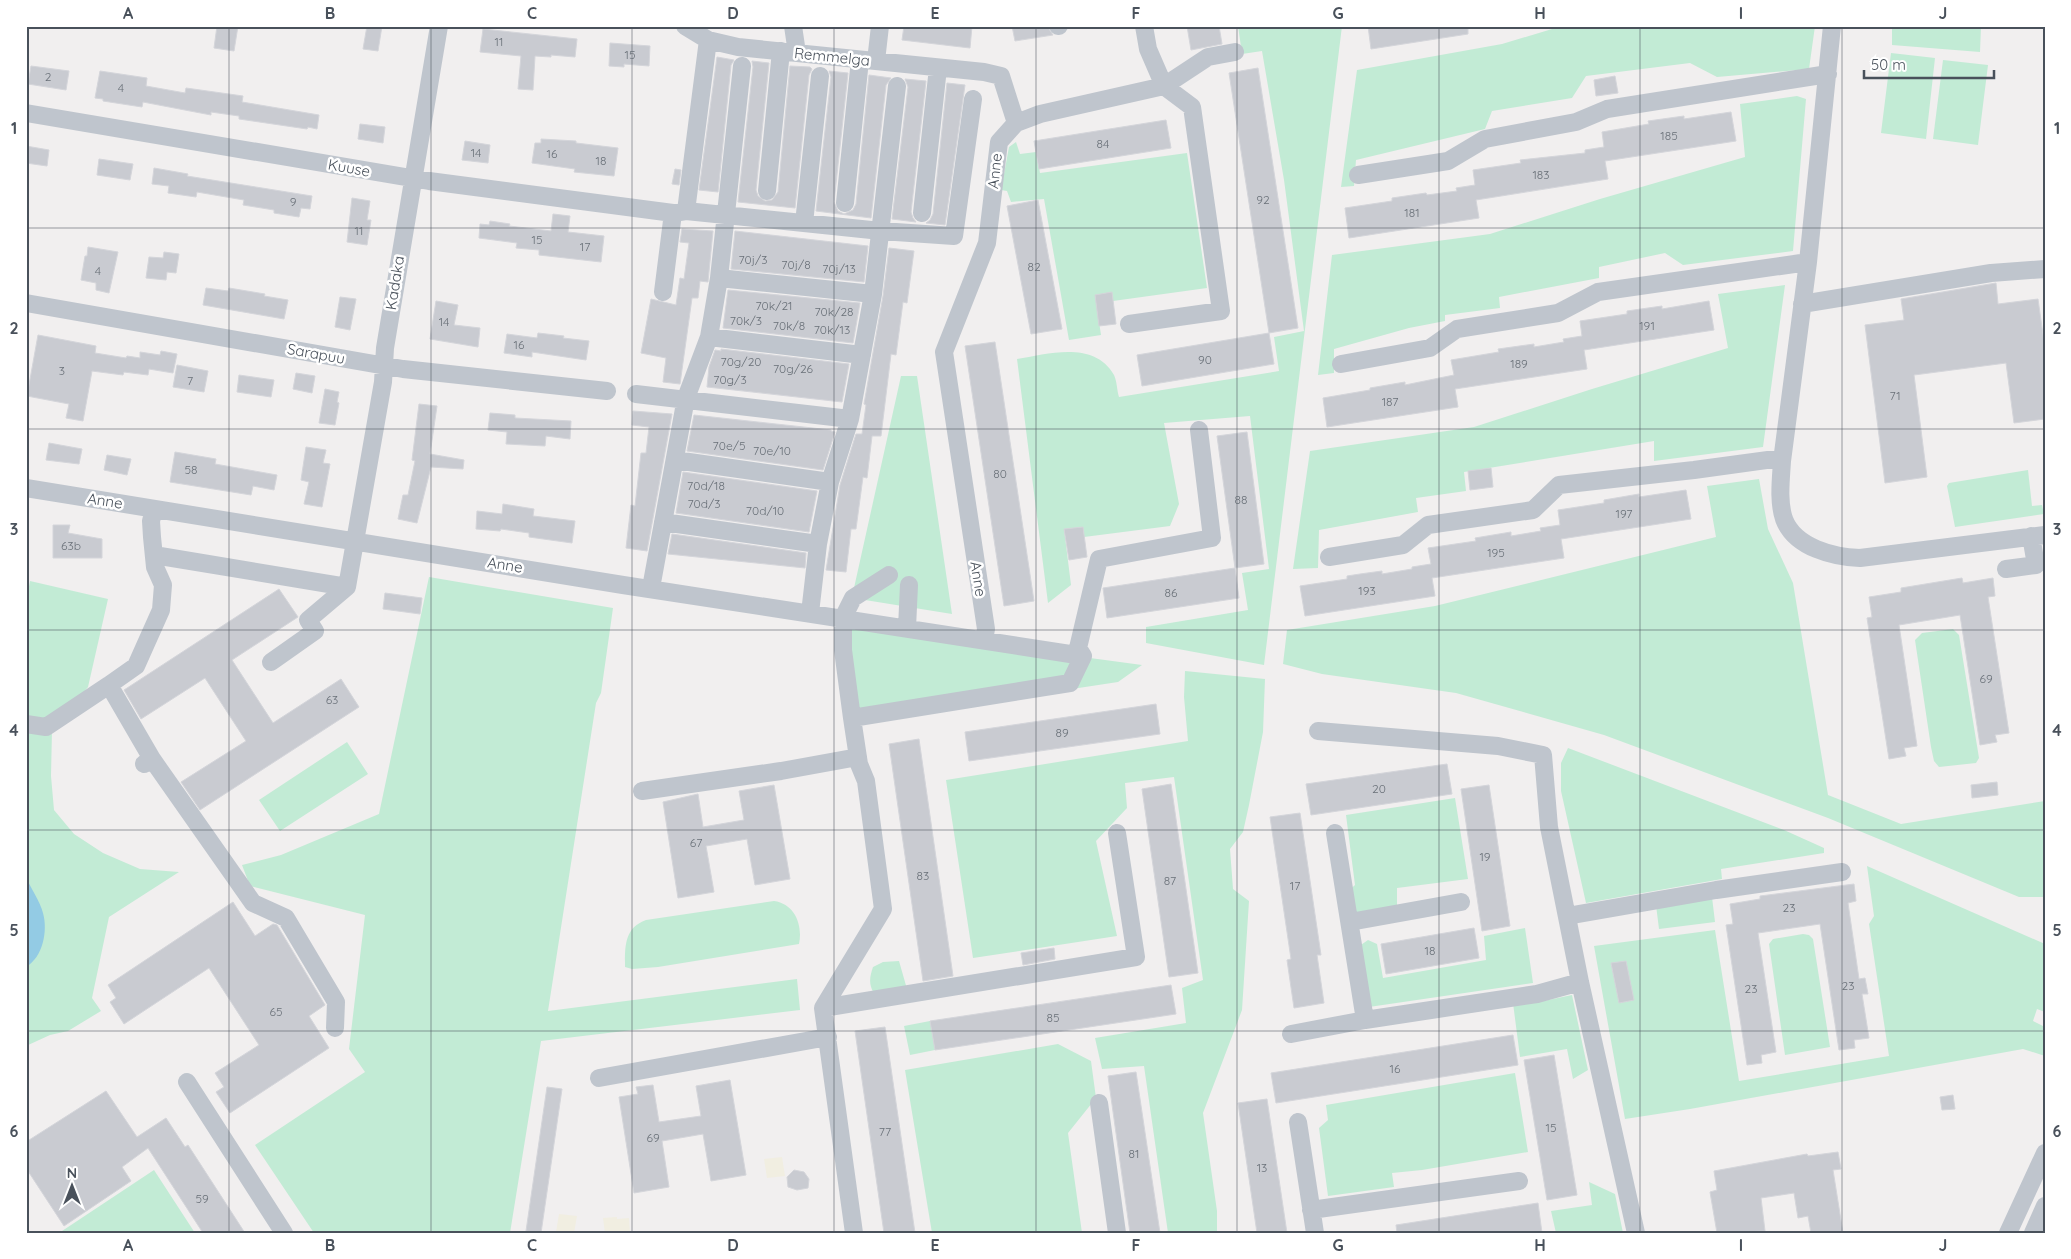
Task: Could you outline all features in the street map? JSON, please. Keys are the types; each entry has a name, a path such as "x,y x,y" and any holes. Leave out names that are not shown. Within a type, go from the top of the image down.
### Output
{"street":[{"name":"Kadaka","path":"347,587 383,382 385,348 439,26"},
{"name":"Remmelga","path":"685,26 708,40 738,47 984,72 1001,76 1016,123"},
{"path":"767,191 793,26"},
{"path":"845,203 868,60 880,26"},
{"path":"1129,324 1220,311 1192,107 1164,86 1148,49 1144,26"},
{"path":"1832,26 1808,262 1782,458 1781,494 1784,520 1792,532 1800,539 1824,552 1845,558 1860,558 2038,535 2036,565 2006,569"},
{"path":"663,292 679,212 708,40"},
{"name":"Anne","path":"984,640 986,629 944,352 987,243 998,142 1016,123 1040,114 1164,86 1208,58 1236,52"},
{"path":"651,588 686,398 709,338 719,278 724,214 742,66"},
{"path":"922,213 938,68"},
{"path":"1358,174 1448,162 1485,138 1576,122 1607,109 1828,74"},
{"path":"804,223 820,76"},
{"path":"810,613 818,544 830,482 850,419 873,294 882,231 897,86"},
{"name":"Kuuse","path":"26,113 413,179 679,212 724,214 882,231 954,236 973,99"},
{"path":"1341,364 1430,348 1457,329 1558,313 1598,292 1808,262"},
{"path":"1802,304 1991,273 2045,269"},
{"path":"719,278 873,294"},
{"name":"Sarapuu","path":"26,303 384,366 607,391"},
{"path":"709,338 862,355"},
{"path":"636,394 686,398 850,419"},
{"path":"852,718 1070,683 1083,656 1078,648 1099,559 1212,538 1199,430"},
{"path":"1328,557 1403,544 1428,525 1533,510 1559,485 1782,458"},
{"path":"675,460 830,482"},
{"name":"Anne","path":"26,488 154,510 1083,656"},
{"path":"26,724 46,727 136,666 161,610 163,585 155,567 150,521 154,510"},
{"path":"663,522 818,544"},
{"path":"154,555 347,587"},
{"path":"854,1233 823,1008 883,909 866,781 858,757 852,718 843,650 843,618 852,598 889,575"},
{"path":"907,628 909,585"},
{"path":"271,662 314,631 308,620 347,587"},
{"path":"110,685 148,762 253,903 286,918 336,1002 334,1028"},
{"path":"1318,731 1498,746 1543,755 1549,827 1580,982 1636,1233"},
{"path":"642,790 858,757"},
{"path":"823,1008 1136,957 1117,833"},
{"path":"1335,833 1365,1020"},
{"path":"1567,916 1716,890 1842,872"},
{"path":"1350,922 1461,902"},
{"path":"1291,1034 1365,1020 1537,994 1580,982"},
{"path":"599,1078 828,1037"},
{"path":"187,1082 284,1233"},
{"path":"1099,1103 1117,1233"},
{"path":"1298,1122 1315,1233"},
{"path":"2008,1233 2045,1153"},
{"path":"1311,1210 1519,1181"},
{"path":"2032,1233 2045,1206"}],"green space":[{"path":"1238,26 1342,26 1264,665 1146,643 1146,627 1248,610 1242,573 1269,569 1250,416 1164,423 1179,504 1170,526 1084,537 1083,527 1064,529 1071,585 1048,603 1017,359 1042,354 1070,352 1083,353 1095,357 1105,364 1114,375 1119,397 1279,371 1274,337 1304,331 1284,180 1262,51 1242,54"},
{"path":"1562,26 1815,26 1809,69 1717,77 1690,63 1586,76 1572,98 1492,111 1485,129 1356,160 1354,186 1341,187 1357,70 1502,44"},
{"path":"1892,26 1981,26 1980,52 1892,45"},
{"path":"1891,53 1935,58 1926,139 1881,133"},
{"path":"1943,60 1988,65 1978,145 1933,139"},
{"path":"1797,96 1806,99 1793,251 1683,265 1665,253 1599,267 1599,278 1499,297 1500,308 1445,315 1445,321 1409,328 1334,349 1334,373 1318,375 1332,255 1490,234 1600,199 1745,157 1740,104"},
{"path":"1016,142 1020,154 1036,152 1040,173 1187,153 1207,288 1113,301 1111,293 1095,295 1101,335 1069,340 1044,199 1011,202 1007,191 1001,190 1009,147"},
{"path":"1785,285 1763,447 1654,461 1654,441 1464,472 1466,491 1416,498 1418,512 1319,530 1318,568 1293,569 1310,451 1474,427 1728,348 1718,294"},
{"path":"901,376 917,376 952,614 865,600 854,588"},
{"path":"2028,470 2032,506 2042,505 2044,514 1955,527 1947,486 1949,483"},
{"path":"1759,479 1768,529 1793,583 1828,795 1901,824 2045,801 2045,897 2019,897 1828,818 1604,735 1456,693 1322,674 1283,664 1287,630 1435,606 1716,537 1707,486"},
{"path":"429,577 613,608 601,693 596,703 548,1011 797,979 800,1010 541,1041 510,1233 314,1233 255,1145 365,1072 349,1049 365,915 250,886 242,865 281,855 379,814"},
{"path":"30,581 108,599 88,687 52,730 51,776 54,810 74,834 103,853 140,869 179,872 109,917 92,998 101,1011 68,1031 50,1035 26,1046 26,603"},
{"path":"838,625 1142,665 1118,682 854,722"},
{"path":"1953,629 1959,635 1979,758 1976,763 1939,767 1934,761 1931,747 1915,640 1922,633"},
{"path":"1185,671 1265,679 1263,732 1249,805 1243,832 1230,849 1233,889 1249,901 1242,1010 1203,1113 1217,1211 1217,1233 1168,1233 1144,1066 1102,1069 1095,1038 1186,1023 1182,988 1203,980 1174,777 1125,783 1127,808 1096,841 1117,936 973,958 946,780 1188,741 1184,697"},
{"path":"347,742 368,774 280,831 259,800"},
{"path":"1568,748 1784,830 1824,848 1824,853 1721,869 1722,879 1586,903 1561,791 1561,763"},
{"path":"1455,798 1468,879 1397,888 1397,911 1344,920 1341,898 1355,885 1346,815"},
{"path":"1867,866 2045,944 2045,1012 2037,1009 2033,1021 2045,1027 2045,1056 2023,1049 1625,1119 1594,946 1715,930 1739,1081 1889,1056 1869,924 1874,916"},
{"path":"1712,897 1715,922 1659,929 1656,905"},
{"path":"774,901 787,906 796,916 800,930 799,944 658,967 632,969 625,967 627,939 633,928 639,923 646,920"},
{"path":"1525,928 1533,983 1369,1007 1358,947 1368,940 1377,944 1383,978 1486,960 1484,936"},
{"path":"1803,934 1809,935 1813,939 1830,1047 1785,1055 1769,944 1773,939"},
{"path":"899,961 907,989 874,993 870,980 873,967 883,962"},
{"path":"1572,995 1588,1070 1573,1079 1567,1049 1520,1057 1513,1003 1534,1003"},
{"path":"930,1021 935,1050 910,1055 904,1026"},
{"path":"1058,1044 1091,1061 1096,1098 1068,1133 1082,1233 932,1233 905,1070"},
{"path":"1515,1073 1528,1152 1422,1170 1392,1173 1394,1187 1328,1196 1319,1128 1328,1120 1326,1105"},
{"path":"154,1170 195,1233 59,1233"},
{"path":"1589,1182 1615,1194 1623,1233 1556,1233 1551,1211 1592,1205"}],"sand":[{"path":"782,1157 785,1176 767,1178 764,1159"},
{"path":"559,1214 577,1216 574,1233 556,1232"},
{"path":"617,1217 617,1219 629,1218 630,1233 605,1233 603,1218"}],"water":[{"path":"26,877 42,908 45,928 43,943 37,957 26,967"}],"building":[{"path":"217,26 238,26 234,51 214,48"},
{"path":"367,26 382,26 378,51 363,49"},
{"path":"904,26 972,26 970,48 902,40"},
{"path":"1012,26 1047,26 1053,35 1015,41"},
{"path":"1187,26 1219,26 1222,44 1191,50"},
{"path":"1368,26 1468,26 1468,34 1371,49"},
{"path":"483,29 577,39 575,57 535,56 533,90 518,89 521,56 480,52"},
{"path":"610,43 650,46 649,66 624,64 624,67 609,66"},
{"path":"717,57 734,60 731,65 718,192 699,190"},
{"path":"752,61 769,63 756,190 758,196 765,201 772,200 778,192 790,66 810,67 812,69 809,75 795,208 738,202 753,67"},
{"path":"31,66 69,71 66,90 28,84"},
{"path":"1258,68 1298,328 1269,333 1229,73"},
{"path":"100,71 147,78 146,86 185,93 186,88 243,96 242,102 319,115 317,129 239,119 239,116 211,112 211,115 143,102 142,107 103,101 103,99 95,98"},
{"path":"829,71 848,73 834,202 838,211 844,214 853,210 856,204 869,75 891,78 886,85 871,218 816,211 831,77"},
{"path":"1615,76 1618,93 1596,96 1594,80"},
{"path":"905,79 926,81 911,212 916,222 892,219 908,87"},
{"path":"947,83 965,85 945,225 926,223 933,214"},
{"path":"1731,112 1736,141 1605,161 1608,179 1476,200 1479,218 1349,238 1345,208 1392,201 1392,198 1457,191 1456,188 1475,185 1473,170 1521,163 1520,160 1585,153 1585,150 1604,147 1602,132 1649,124 1648,121 1684,116 1684,119"},
{"path":"1166,120 1171,148 1039,169 1034,141"},
{"path":"360,124 385,127 383,143 358,139"},
{"path":"541,139 576,141 576,143 618,148 614,176 574,172 575,169 532,163 535,143 541,143"},
{"path":"465,141 490,145 488,163 462,160"},
{"path":"26,146 49,150 47,166 26,163"},
{"path":"99,159 133,164 130,180 97,175"},
{"path":"154,168 188,174 187,176 312,196 310,209 301,208 299,217 274,213 274,210 243,205 244,200 197,192 196,197 168,193 169,186 152,184"},
{"path":"675,169 681,170 679,185 672,184"},
{"path":"352,198 370,201 367,220 371,220 367,245 347,242"},
{"path":"1038,200 1062,329 1031,334 1007,206"},
{"path":"553,214 570,216 568,232 604,236 601,262 539,255 539,250 516,248 517,243 479,238 480,224 489,225 490,221 510,224 509,226 551,231"},
{"path":"682,229 713,231 708,282 700,281 698,298 692,298 680,384 663,382 666,358 641,353 651,299 676,305 680,278 684,279 689,243 680,242"},
{"path":"735,231 868,246 864,282 731,269"},
{"path":"88,247 118,252 109,293 96,290 96,283 81,280"},
{"path":"889,248 914,251 907,303 903,302 896,355 891,354 881,436 872,436 867,478 863,477 856,529 851,529 846,572 826,570 840,485 856,434 862,434 866,405 864,404 883,296"},
{"path":"164,252 179,254 176,273 167,272 166,280 146,278 149,257 163,258"},
{"path":"1996,283 1998,304 2038,299 2045,349 2045,419 2014,423 2006,363 1914,375 1927,477 1885,483 1865,325 1904,320 1901,299"},
{"path":"206,288 228,291 229,288 288,300 284,319 203,305"},
{"path":"728,290 860,303 853,343 723,328"},
{"path":"1112,292 1116,324 1099,326 1095,295"},
{"path":"340,297 356,299 350,330 335,327"},
{"path":"436,301 458,305 454,325 480,328 478,347 430,339"},
{"path":"1709,301 1714,330 1584,350 1587,369 1455,389 1458,407 1327,427 1323,398 1370,390 1370,388 1405,382 1405,385 1454,375 1451,360 1499,352 1498,349 1534,344 1534,347 1564,342 1563,339 1582,336 1580,321 1627,314 1627,311 1662,306 1662,309"},
{"path":"538,333 589,341 586,360 532,352 532,357 504,353 507,334 537,338"},
{"path":"1269,333 1274,364 1142,386 1137,355"},
{"path":"38,335 96,346 95,353 126,358 127,356 140,358 140,352 160,355 161,351 177,354 173,373 149,369 148,375 124,372 123,375 92,371 83,421 66,418 69,404 27,396"},
{"path":"995,342 1034,601 1004,606 965,346"},
{"path":"721,349 849,364 842,402 707,387 709,367 715,350 721,351"},
{"path":"177,365 208,371 204,392 173,387"},
{"path":"296,373 315,376 312,393 293,389"},
{"path":"239,375 274,380 271,397 237,392"},
{"path":"325,389 339,392 335,425 319,423"},
{"path":"419,404 437,406 430,454 464,460 463,469 431,467 417,523 398,519 403,495 408,495 415,461 412,460"},
{"path":"633,411 672,414 647,551 626,548 631,505 635,506 641,453 646,453 649,427 632,425"},
{"path":"490,413 515,415 515,418 571,421 570,439 546,436 545,446 506,444 507,432 488,430"},
{"path":"694,415 831,430 835,432 823,470 687,451"},
{"path":"1247,432 1264,564 1235,568 1217,436"},
{"path":"49,443 82,449 79,464 46,460"},
{"path":"306,447 326,450 323,463 330,464 322,507 304,504 309,482 301,480"},
{"path":"175,452 216,459 215,464 277,475 274,490 253,486 251,495 170,482"},
{"path":"107,455 131,459 127,475 104,470"},
{"path":"1491,468 1493,487 1470,490 1468,471"},
{"path":"683,472 817,491 809,532 676,513"},
{"path":"1686,490 1691,519 1561,539 1564,558 1432,578 1435,596 1305,616 1300,586 1347,579 1347,576 1382,571 1382,574 1431,564 1428,548 1476,541 1475,538 1511,532 1511,536 1541,531 1540,528 1560,525 1558,510 1604,503 1604,500 1639,494 1639,497"},
{"path":"503,504 534,509 533,516 575,521 572,543 529,537 529,533 501,529 500,531 476,529 477,511 502,514"},
{"path":"53,525 70,525 68,533 102,539 102,558 53,558"},
{"path":"1083,527 1087,557 1069,560 1064,529"},
{"path":"672,534 806,553 805,568 668,554"},
{"path":"1235,568 1239,598 1107,618 1103,588"},
{"path":"1962,578 1963,583 1993,578 1995,596 1988,597 2009,733 1995,735 1997,742 1980,745 1960,615 1899,625 1917,746 1904,748 1906,756 1889,759 1867,618 1872,617 1869,597 1901,592 1901,588"},
{"path":"279,589 298,617 232,660 273,723 341,679 359,707 200,810 181,782 246,741 205,678 141,719 124,690"},
{"path":"385,593 422,598 420,614 383,609"},
{"path":"1156,704 1160,734 969,761 965,732"},
{"path":"919,739 953,976 923,981 889,744"},
{"path":"1447,764 1452,794 1311,815 1306,784"},
{"path":"1997,782 1998,795 1972,798 1971,785"},
{"path":"1171,784 1198,973 1169,977 1142,789"},
{"path":"774,785 790,879 755,885 747,839 706,846 714,892 678,898 663,802 698,794 703,827 744,820 739,791"},
{"path":"1489,785 1510,926 1482,931 1461,789"},
{"path":"1300,813 1321,955 1317,955 1324,1003 1294,1008 1287,960 1291,959 1270,817"},
{"path":"1854,884 1856,901 1848,903 1859,979 1865,978 1868,994 1862,994 1869,1038 1854,1040 1855,1048 1839,1050 1820,924 1758,933 1776,1052 1761,1055 1762,1063 1747,1065 1726,925 1733,924 1730,904 1760,899 1760,896"},
{"path":"233,902 255,936 273,924 277,925 325,1005 309,1016 329,1048 230,1113 216,1092 224,1087 215,1073 259,1045 209,968 124,1024 110,1002 116,998 108,985"},
{"path":"1474,928 1479,958 1386,974 1381,944"},
{"path":"1054,948 1055,959 1023,965 1021,953"},
{"path":"1626,961 1634,1000 1619,1003 1611,963"},
{"path":"1171,985 1176,1014 935,1050 930,1021"},
{"path":"885,1027 915,1233 884,1233 855,1031"},
{"path":"1513,1035 1518,1065 1276,1103 1271,1073"},
{"path":"1554,1055 1577,1195 1547,1200 1524,1060"},
{"path":"1136,1072 1160,1233 1130,1233 1108,1076"},
{"path":"730,1080 746,1175 711,1181 703,1134 662,1141 669,1187 634,1193 619,1097 638,1094 636,1087 653,1085 659,1122 701,1116 696,1086"},
{"path":"547,1087 562,1089 541,1233 538,1233 526,1231"},
{"path":"106,1091 137,1137 166,1118 185,1147 188,1145 245,1233 203,1233 148,1148 122,1167 131,1181 64,1226 26,1168 26,1142"},
{"path":"1953,1095 1955,1109 1942,1110 1940,1097"},
{"path":"1267,1099 1287,1233 1257,1233 1238,1103"},
{"path":"1838,1152 1841,1169 1833,1170 1843,1233 1811,1233 1808,1216 1798,1218 1794,1193 1761,1198 1765,1231 1717,1233 1710,1192 1717,1190 1714,1171 1807,1154 1808,1156"},
{"path":"794,1170 804,1172 809,1179 808,1188 797,1190 788,1187 787,1177"},
{"path":"1538,1203 1542,1233 1397,1233 1396,1225"}]}
